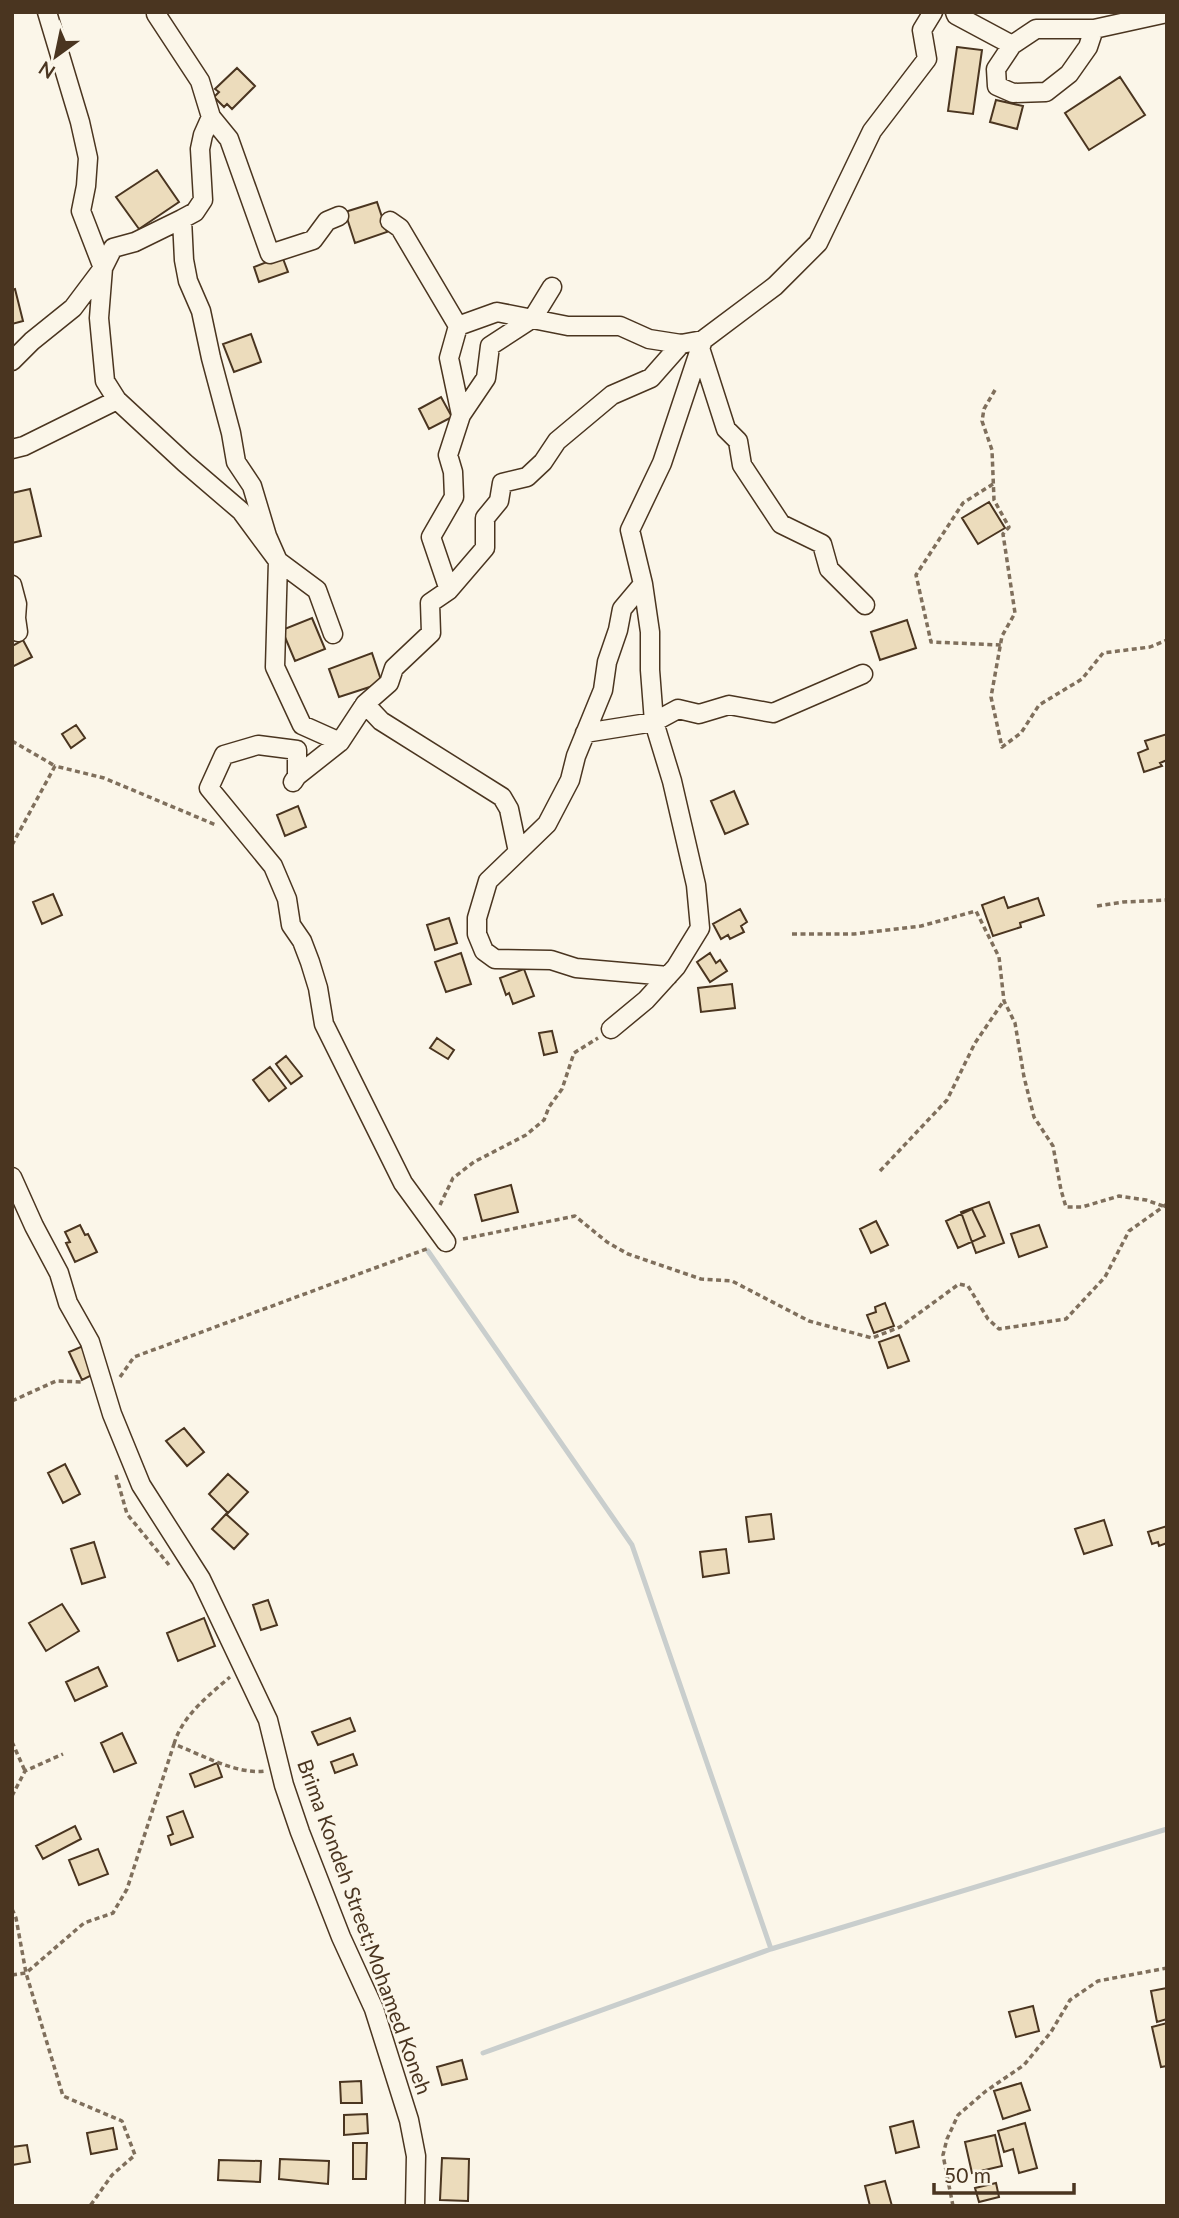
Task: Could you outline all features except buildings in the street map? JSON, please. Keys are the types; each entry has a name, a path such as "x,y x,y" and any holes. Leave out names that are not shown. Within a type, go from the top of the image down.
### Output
{"street":[{"path":"47,12 88,158 81,211 103,268 99,318 105,380 117,400 184,463 241,511 278,561 317,590 334,634"},
{"path":"611,1029 646,1000 676,967 700,928 696,884 672,781 654,722 650,632 631,530 662,463 701,344 775,286 818,243 872,131 927,59 922,30 933,12"},
{"path":"955,12 956,15 1013,45"},
{"path":"1106,22 1069,74 1046,92 1013,93 998,86 996,69 1013,45 1036,29 1167,13"},
{"path":"156,14 200,81 211,117 229,139 270,254 313,240 327,221 339,216"},
{"path":"12,361 32,341 74,308 103,268 113,248 135,242 195,212 203,200 200,149 211,117"},
{"path":"182,219 188,281 201,311 236,462 253,486 267,536 278,561 275,667 302,725 340,742"},
{"path":"390,221 400,228 458,327 449,358 461,415"},
{"path":"449,590 431,537 454,497 453,472 448,455 461,415 486,378 490,346 533,318 552,287"},
{"path":"458,327 497,312 568,326 620,327 649,339 701,344"},
{"path":"302,725 294,736 297,750 294,780 340,742 365,704 389,683 394,668 431,633 430,603 449,590 485,548 485,518 499,501 502,483 527,478 544,462 557,442 612,395 651,378 681,344"},
{"path":"701,344 726,429 738,441 741,465 781,524 822,544 829,569 865,604"},
{"path":"12,449 24,446 117,400"},
{"path":"643,584 622,609 607,662 603,690 570,780 547,824 488,881 477,918 477,934 484,951 495,959 551,960 576,968 668,976"},
{"path":"12,585 17,604 15,621"},
{"path":"585,733 654,722 678,709 699,714 729,705 773,713 863,674"},
{"path":"365,704 381,722 502,797 509,809 518,852"},
{"path":"297,750 258,745 224,755 209,788 273,866 287,899 291,925 310,962 324,1024 402,1183 446,1242"},
{"name":"Brima Kondeh Street;Mohamed Koneh","path":"12,1177 59,1273 68,1303 90,1342 112,1414 141,1485 201,1579 268,1720 284,1785 300,1832 341,1937 374,2009 409,2120 416,2156 415,2206"}],"path":[{"path":"995,390 984,409 982,421 992,450 993,500 1009,527 1003,534 1015,613 1002,636 991,696 1002,747 1021,733 1039,705 1082,679 1103,653 1150,647 1167,640"},
{"path":"993,484 963,503 916,575 931,642 1001,645"},
{"path":"12,741 55,766 104,778 219,826 242,829"},
{"path":"12,845 55,766"},
{"path":"1097,906 1167,900"},
{"path":"792,934 854,934 921,926 976,911 999,957 1004,1001 1015,1023 1034,1117 1053,1146 1066,1207 1082,1207 1119,1196 1165,1205"},
{"path":"880,1171 947,1100 975,1043 1004,1001"},
{"path":"439,1208 453,1178 474,1162 526,1135 544,1120 549,1107 562,1089 574,1053 611,1029"},
{"path":"12,1401 56,1381 117,1382 134,1357 446,1242 575,1216 628,1255 701,1279 732,1281 809,1321 872,1338 900,1327 959,1284 968,1286 988,1318 999,1329 1066,1320 1105,1277 1129,1231 1165,1205"},
{"path":"12,1975 26,1973 84,1923 113,1913 127,1889 177,1733 204,1700 235,1672"},
{"path":"12,1742 25,1771"},
{"path":"174,1744 251,1772 274,1769 280,1764"},
{"path":"12,1796 25,1771 63,1754"},
{"path":"12,1909 26,1973 62,2096 122,2121 135,2155 112,2175 90,2206"},
{"path":"953,2206 943,2155 958,2115 986,2091 1024,2065 1051,2032 1070,2000 1098,1981 1167,1968"}],"waterway":[{"path":"428,1251 632,1545 771,1949"},
{"path":"483,2053 771,1949 1167,1829"}]}
